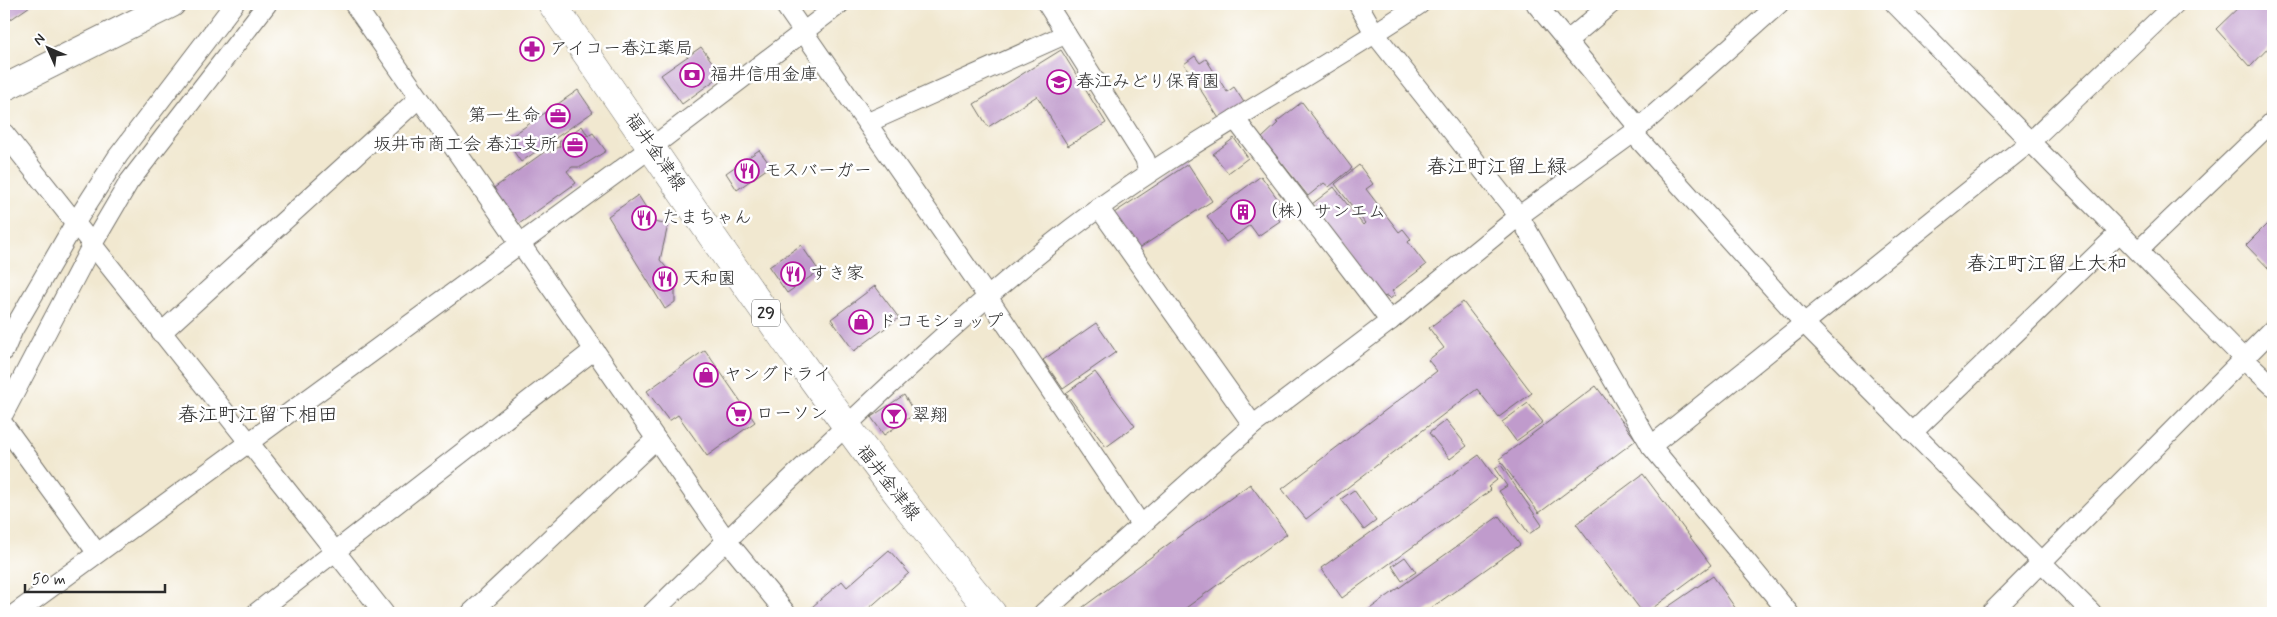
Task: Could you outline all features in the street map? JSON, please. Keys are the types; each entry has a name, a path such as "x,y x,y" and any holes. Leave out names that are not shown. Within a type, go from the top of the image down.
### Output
{"main road":[{"path":"4,88 172,4"},
{"name":"福井金津線","path":"552,4 845,426 915,519 992,613"}],"street":[{"path":"4,351 8,326 118,156 234,4"},
{"path":"4,413 92,245 129,182 267,4"},
{"path":"354,4 726,541 786,613"},
{"path":"784,4 988,296 1142,525"},
{"path":"16,613 652,147 840,4"},
{"path":"1047,4 1145,159 1148,172"},
{"path":"1358,4 1375,34 1519,216 1651,446 1789,613"},
{"path":"652,613 845,426 988,296 1059,237 1148,172 1375,34 1420,4"},
{"path":"1536,4 1636,130 1804,323 2092,613"},
{"path":"1567,41 1611,4"},
{"path":"1043,613 1253,425 1390,320 1519,216 1636,130 1780,4"},
{"path":"1895,4 2243,358 2273,386"},
{"path":"1651,446 2030,142 2175,4"},
{"path":"867,123 1066,34"},
{"path":"161,333 419,98"},
{"path":"1235,119 1390,320"},
{"path":"2138,251 2273,122"},
{"path":"4,133 384,613"},
{"path":"1099,208 1253,425"},
{"path":"1912,433 2120,233"},
{"path":"1991,613 2273,329"},
{"path":"256,613 594,350"},
{"path":"4,425 97,553"},
{"path":"471,613 656,439"}],"building":[{"path":"4,4 33,4 4,24"},
{"path":"2242,4 2273,4 2273,43 2250,67 2216,29"},
{"name":"福井信用金庫","path":"701,47 722,75 682,104 661,75"},
{"path":"1061,50 1106,123 1068,146 1037,96 988,127 974,104"},
{"path":"1195,56 1200,63 1206,59 1227,92 1234,87 1245,104 1220,120 1184,64"},
{"path":"578,90 593,112 521,162 506,140"},
{"path":"1302,102 1352,168 1329,187 1324,183 1308,196 1262,138 1278,123 1276,122"},
{"path":"582,126 588,136 593,133 606,151 581,167 572,167 567,171 576,183 519,224 494,188 547,150 551,152 560,146 559,142"},
{"path":"1234,138 1248,158 1228,173 1213,154"},
{"path":"759,150 771,166 737,190 726,173"},
{"path":"1188,164 1212,201 1138,249 1114,213"},
{"path":"1359,165 1373,184 1366,189 1399,232 1403,229 1411,239 1408,242 1426,265 1392,291 1395,295 1390,299 1387,296 1383,297 1312,204 1334,187 1363,225 1365,223 1335,184"},
{"name":"（株）サンエム","path":"1261,176 1280,202 1271,208 1280,221 1258,236 1250,225 1226,242 1207,216"},
{"path":"638,195 655,222 668,225 660,260 675,278 675,302 665,309 608,216"},
{"path":"2273,218 2273,273 2246,245"},
{"path":"801,245 819,271 787,293 769,267"},
{"path":"875,286 899,318 854,351 831,319"},
{"path":"1463,302 1532,393 1499,417 1477,389 1306,519 1282,489 1437,371 1428,360 1444,348 1429,328"},
{"path":"1096,323 1116,352 1063,389 1043,360"},
{"path":"705,350 755,422 707,456 678,415 669,421 647,391"},
{"path":"1095,372 1135,426 1106,447 1066,393"},
{"path":"1596,386 1636,440 1539,513 1499,459"},
{"path":"904,395 915,414 884,435 871,417"},
{"path":"1528,403 1543,422 1516,441 1502,422"},
{"path":"1446,420 1467,446 1450,459 1429,433"},
{"path":"1479,455 1497,480 1488,487 1491,490 1342,598 1321,568"},
{"path":"1501,465 1542,525 1529,534 1499,491 1507,486 1495,469"},
{"path":"1643,474 1711,565 1646,613 1643,613 1576,524"},
{"path":"1250,484 1287,534 1179,613 1075,613"},
{"path":"1354,490 1376,521 1364,530 1341,499"},
{"path":"1499,516 1520,545 1424,613 1364,613"},
{"path":"889,550 909,573 867,610 870,613 805,613 842,581 847,587"},
{"path":"1405,557 1416,572 1402,581 1392,566"},
{"path":"1713,576 1736,609 1730,613 1659,613"}],"place":[{"name":"アイコー春江薬局","path":"532,49"},
{"name":"福井信用金庫","path":"692,75"},
{"name":"春江みどり保育園","path":"1059,82"},
{"name":"第一生命","path":"558,116"},
{"name":"坂井市商工会 春江支所","path":"575,145"},
{"name":"モスバーガー","path":"747,171"},
{"name":"（株）サンエム","path":"1243,212"},
{"name":"たまちゃん","path":"644,218"},
{"name":"すき家","path":"793,274"},
{"name":"天和園","path":"665,279"},
{"name":"ドコモショップ","path":"861,322"},
{"name":"ヤングドライ","path":"706,375"},
{"name":"ローソン","path":"739,414"},
{"name":"翠翔","path":"894,416"}],"district":[{"name":"春江町江留上緑","path":"1497,167"},
{"name":"春江町江留上大和","path":"2047,264"},
{"name":"春江町江留下相田","path":"258,415"}]}
